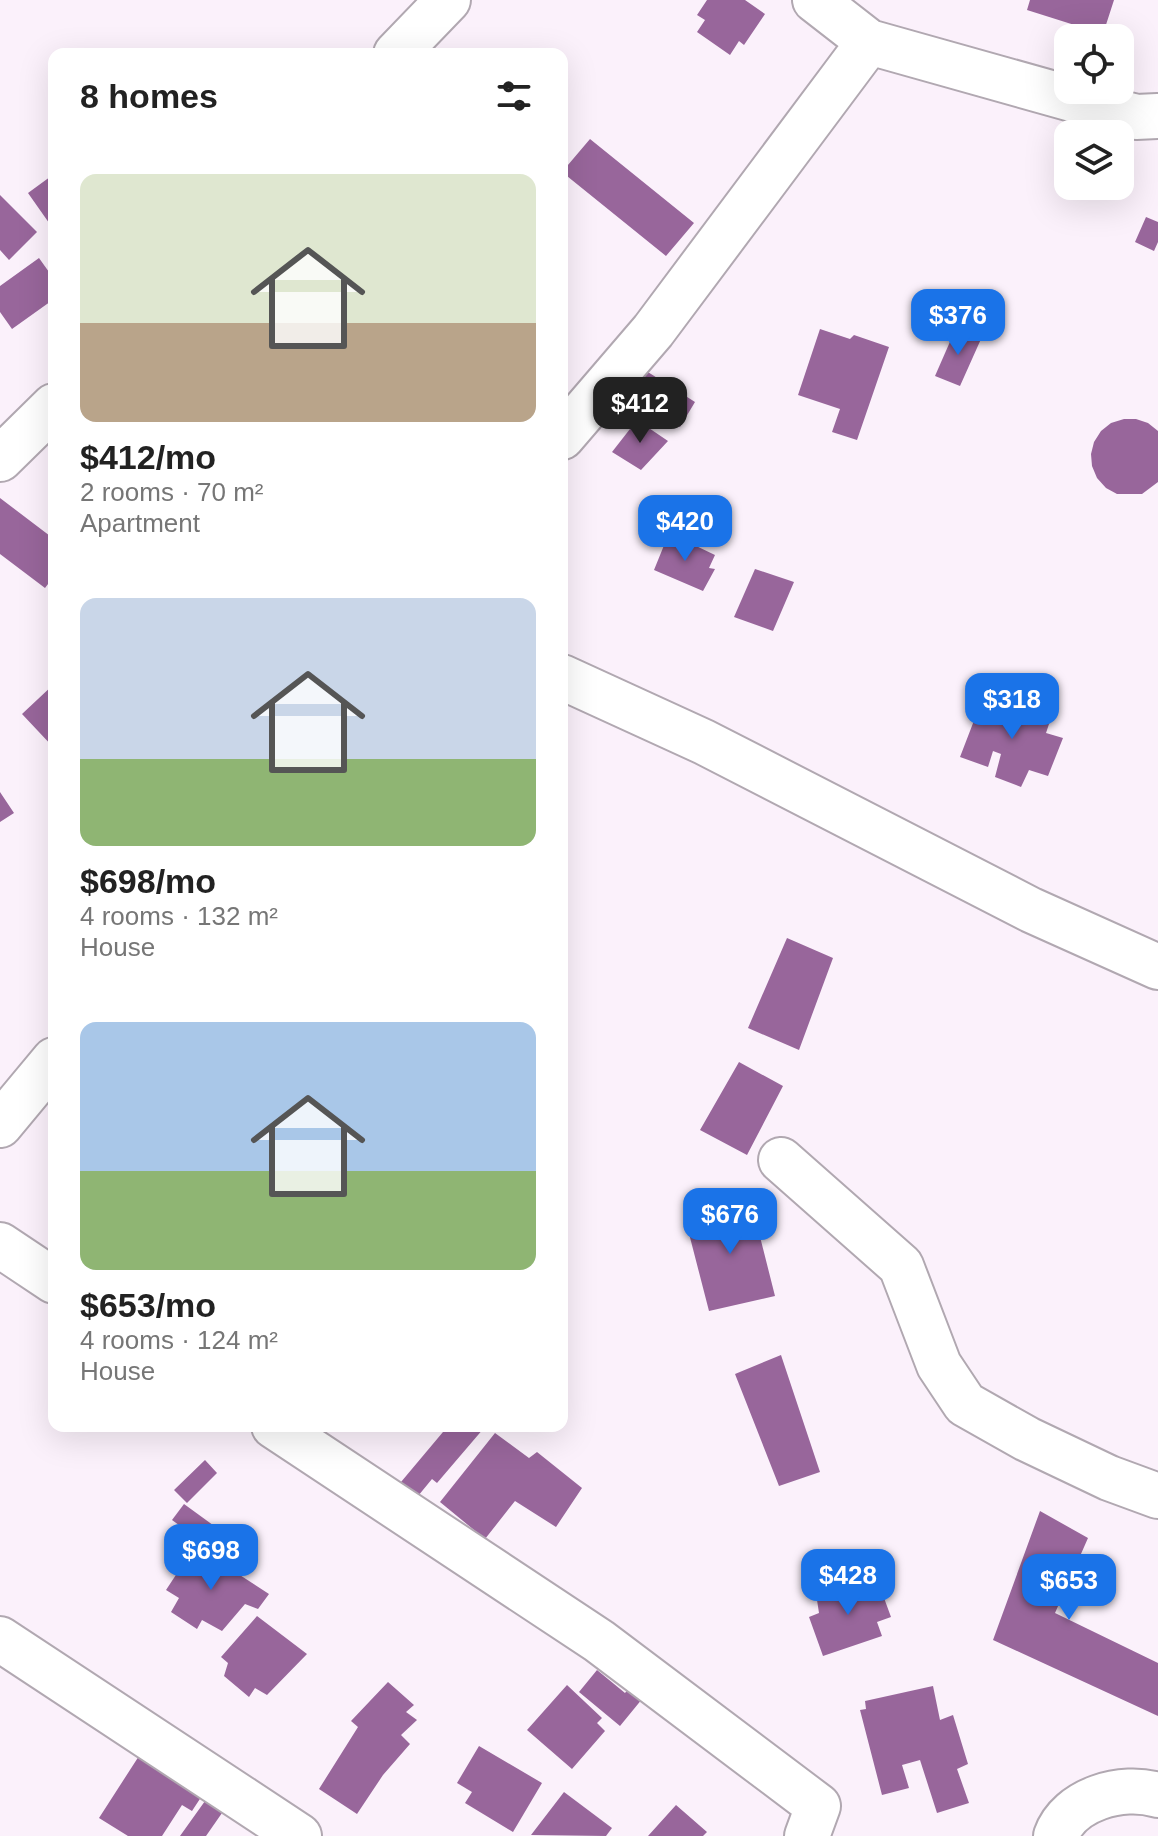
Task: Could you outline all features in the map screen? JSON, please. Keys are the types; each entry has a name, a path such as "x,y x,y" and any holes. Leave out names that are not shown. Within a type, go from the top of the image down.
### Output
{"street":[{"path":"402,48 448,0"},
{"path":"815,0 869,42 1151,127"},
{"path":"568,430 653,331 869,42"},
{"path":"0,459 48,412"},
{"path":"568,680 704,742 1031,910 1158,967"},
{"path":"0,1125 48,1067"},
{"path":"781,1160 901,1266 939,1365 965,1404 1082,1465 1158,1496"},
{"path":"0,1245 48,1277"},
{"path":"283,1432 599,1641 818,1806 807,1836"},
{"path":"0,1639 299,1836"},
{"path":"1056,1836 1062,1820 1089,1801 1120,1793 1147,1791 1158,1795"}],"building":[{"path":"707,0 745,0 765,14 744,45 739,41 730,55 697,32 705,20 697,15"},
{"path":"1030,0 1114,0 1106,24 1071,24 1027,10"},
{"path":"590,139 694,223 666,256 568,177 568,165"},
{"path":"48,178 48,221 28,193"},
{"path":"0,195 37,232 9,260 0,250"},
{"path":"1146,217 1158,222 1158,242 1154,251 1135,242"},
{"path":"39,258 48,271 48,303 12,329 0,312 0,286"},
{"path":"956,328 981,339 960,386 935,376"},
{"path":"820,329 850,339 854,335 889,347 857,440 832,432 840,409 798,395"},
{"path":"640,367 695,402 680,427 647,407 642,412 620,399"},
{"path":"1124,419 1148,423 1158,431 1158,482 1142,494 1117,494 1106,488 1092,466 1094,442 1101,431 1111,423"},
{"path":"637,420 668,441 641,470 612,452"},
{"path":"0,498 48,534 48,584 45,588 0,554"},
{"path":"669,533 715,555 709,568 715,569 703,591 654,570"},
{"path":"755,569 794,582 773,631 734,617"},
{"path":"48,690 48,742 22,714"},
{"path":"990,698 1051,718 1046,733 1063,738 1048,776 1029,770 1021,787 995,777 1001,754 993,751 988,767 960,757 980,705 987,705"},
{"path":"0,792 14,813 0,822"},
{"path":"787,938 833,958 799,1050 748,1028"},
{"path":"739,1062 783,1086 747,1155 700,1130"},
{"path":"751,1201 775,1296 709,1311 685,1218"},
{"path":"781,1355 820,1472 779,1486 735,1374"},
{"path":"443,1432 481,1432 437,1483 432,1479 418,1496 401,1482"},
{"path":"495,1433 529,1458 537,1452 582,1488 556,1527 515,1501 485,1539 440,1502"},
{"path":"205,1460 217,1473 187,1503 174,1490"},
{"path":"184,1504 228,1536 216,1552 172,1520"},
{"path":"1040,1511 1088,1538 1055,1613 1158,1663 1158,1716 993,1640"},
{"path":"195,1546 269,1594 258,1609 245,1604 222,1631 202,1620 197,1629 171,1612 179,1598 166,1590"},
{"path":"860,1581 865,1593 880,1587 891,1617 877,1622 882,1636 823,1656 809,1617 819,1613 817,1600 825,1596 823,1590"},
{"path":"257,1616 307,1654 267,1695 255,1688 249,1697 224,1676 228,1663 221,1657"},
{"path":"597,1670 625,1693 634,1682 647,1693 620,1726 579,1692"},
{"path":"388,1682 414,1705 406,1712 417,1720 401,1735 410,1744 383,1775 357,1814 319,1789 358,1727 351,1721"},
{"path":"567,1685 602,1718 597,1723 605,1731 572,1769 527,1730"},
{"path":"933,1686 940,1720 953,1715 968,1764 957,1769 969,1803 937,1813 920,1760 902,1765 909,1788 882,1795 860,1710 866,1709 865,1701"},
{"path":"148,1742 211,1782 192,1811 182,1805 162,1836 128,1836 99,1818"},
{"path":"479,1746 542,1783 513,1832 465,1803 472,1792 457,1783"},
{"path":"564,1792 612,1828 606,1836 531,1835"},
{"path":"205,1801 222,1813 206,1836 180,1836"},
{"path":"676,1805 707,1832 703,1836 648,1836"}]}
